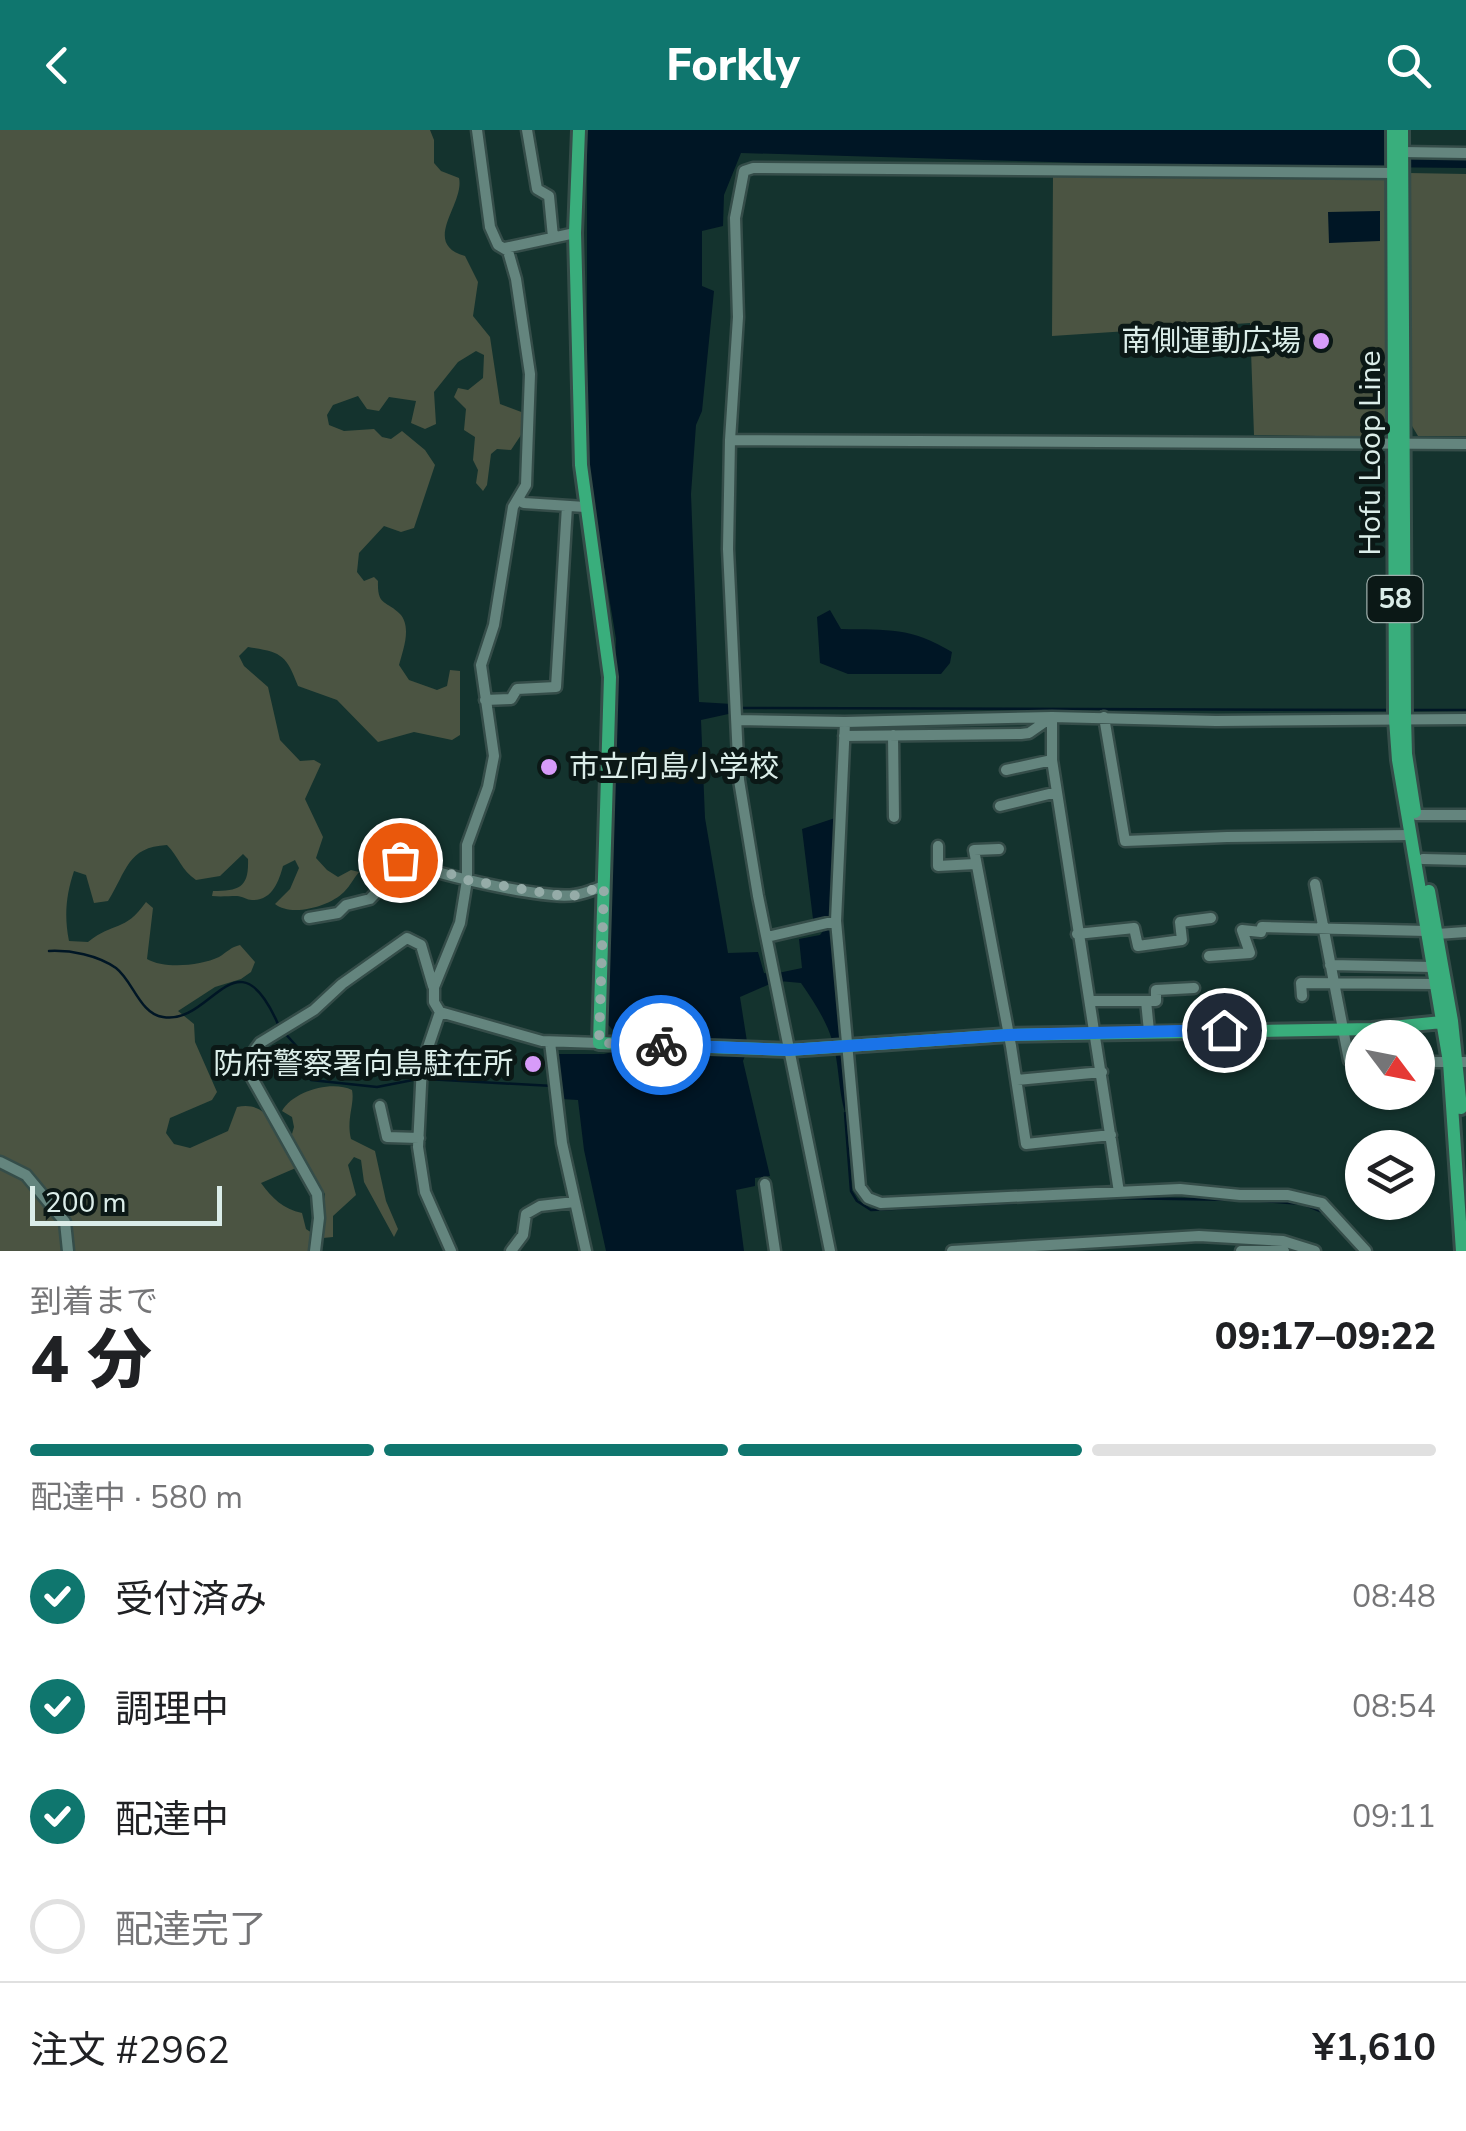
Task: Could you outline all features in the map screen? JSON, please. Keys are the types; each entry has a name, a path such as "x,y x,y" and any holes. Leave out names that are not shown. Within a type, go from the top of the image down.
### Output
{"main road":[{"path":"579,130 575,232 581,465 610,677 599,1043 789,1050 1008,1035 1345,1030"},
{"name":"Hofu Loop Line","path":"1393,130 1399,154"},
{"name":"Hofu Loop Line","path":"1402,130 1398,174 1398,760 1447,1021"},
{"name":"Hofu Loop Line","path":"1400,719 1423,859 1432,967 1457,1062 1466,1184"},
{"path":"1435,1022 1447,1021"},
{"name":"Hofu Loop Line","path":"1457,1062 1462,1251"}],"street":[{"path":"476,130 490,227 498,245 505,248 575,232"},
{"path":"528,130 537,189 549,196 552,237"},
{"path":"1399,154 1466,153"},
{"path":"830,1251 740,780 728,549 738,316 734,218 744,172 753,168 1049,168 1398,174"},
{"path":"434,987 458,932 467,880 467,845 488,787 494,756 481,665 494,625 513,507 526,485 530,374 516,279 505,248"},
{"path":"730,440 1466,444"},
{"path":"518,500 585,507"},
{"path":"485,700 510,699 517,688 556,688 567,506"},
{"path":"844,736 1021,734 1052,717"},
{"path":"1052,717 1052,760 1119,1192"},
{"path":"1104,717 1125,841 1227,836 1411,836"},
{"path":"737,720 1466,719"},
{"path":"845,722 836,921 841,1045 860,1187 868,1198 881,1203 1004,1200 1180,1189 1307,1198 1331,1210 1366,1251"},
{"path":"893,735 894,817"},
{"path":"1006,770 1052,760"},
{"path":"1000,806 1057,792"},
{"path":"1416,815 1466,815"},
{"path":"938,846 938,866 975,864"},
{"path":"1000,849 974,850 975,864 1026,1144 1111,1134"},
{"path":"309,918 338,913 346,905 370,899 390,878 398,858 419,868 440,870 467,880 570,897 604,886"},
{"path":"1423,859 1466,860"},
{"path":"1316,884 1345,1030"},
{"path":"1077,934 1134,928 1138,946 1182,940 1180,922 1211,918"},
{"path":"767,936 836,921"},
{"path":"1209,956 1250,953 1242,930 1466,932"},
{"path":"315,1251 316,1194 248,1068 253,1050 314,1010 342,984 407,938 420,945 440,1012 550,1042 599,1043"},
{"path":"1330,965 1432,967"},
{"path":"1302,996 1301,983 1436,984"},
{"path":"1090,1002 1156,1001 1156,990 1194,988"},
{"path":"1146,1001 1149,1031"},
{"path":"440,1012 422,1064 419,1138 425,1192 451,1251"},
{"path":"550,1042 554,1086 586,1251"},
{"path":"1017,1080 1102,1072"},
{"path":"380,1106 387,1137 419,1138"},
{"path":"0,1162 26,1174 65,1222 68,1251"},
{"path":"765,1184 775,1251"},
{"path":"510,1251 523,1235 526,1214 540,1206 574,1202"},
{"path":"952,1251 1101,1247 1199,1236 1283,1240 1314,1251"},
{"path":"1241,1251 1284,1251"}],"green space":[{"path":"0,130 430,130 434,163 441,171 459,178 447,222 446,242 465,256 478,282 473,316 490,337 500,404 524,413 521,435 511,450 497,449 491,454 483,491 476,483 475,437 464,430 466,409 454,397 458,388 468,390 483,378 484,355 476,351 458,362 434,392 436,424 425,429 411,423 416,401 389,397 379,411 367,409 358,396 333,405 327,415 329,425 344,431 374,429 391,439 402,431 425,450 435,465 414,528 401,532 384,526 359,553 357,572 364,581 374,577 378,581 381,599 404,619 406,639 399,665 409,680 437,690 447,686 450,670 460,671 460,735 452,740 414,732 378,742 337,700 298,686 281,656 248,647 239,656 244,666 268,687 280,740 300,761 321,764 305,799 323,837 316,858 338,877 351,870 359,872 344,892 329,902 310,909 290,910 275,904 290,889 299,868 295,860 283,866 277,884 265,897 252,900 212,896 213,891 241,886 247,876 248,859 243,854 220,876 196,880 167,845 136,856 108,901 94,903 86,875 74,871 67,906 69,941 88,942 125,923 146,902 153,908 147,959 154,962 202,963 240,945 255,962 251,972 215,987 178,1011 194,1024 195,1042 217,1092 212,1100 170,1118 166,1133 174,1144 190,1148 228,1131 237,1107 246,1106 261,1110 292,1134 292,1117 282,1111 295,1098 324,1087 352,1090 351,1139 375,1151 386,1201 398,1229 394,1237 364,1182 361,1160 354,1157 348,1165 356,1195 333,1216 333,1237 323,1238 320,1231 325,1194 305,1164 261,1183 278,1202 302,1213 306,1229 315,1235 311,1251 0,1251"},
{"path":"1053,173 1145,178 1387,174 1388,429 1381,437 1254,435 1250,323 1052,336"},
{"path":"1409,173 1466,174 1466,436 1418,436 1412,426"}],"water":[{"path":"587,130 1384,130 1387,156 1466,157 1466,168 1157,165 741,153 724,195 723,226 702,231 702,286 714,291 691,494 699,702 732,704 733,713 701,720 705,818 728,953 758,952 764,973 770,974 772,983 740,997 748,1048 743,1061 770,1176 755,1178 755,1186 736,1190 744,1251 606,1251 584,1150 578,1100 561,1099 559,1054 604,1054 625,1049 627,1038 616,1034 605,1021 616,639 590,483"},
{"path":"1380,211 1380,241 1329,243 1328,212"},
{"path":"830,610 841,629 886,630 924,638 952,652 950,663 941,674 848,674 820,663 817,617"},
{"path":"835,818 831,918 813,919 802,829"},
{"path":"832,926 846,1074 845,1113 826,1025 801,983 779,981 778,973 802,968 799,939 820,935"}],"waterway":[{"path":"738,708 1390,710"},
{"path":"1413,710 1466,710"},
{"path":"49,951 84,954 109,963 148,1010 163,1017 180,1016 196,1009 236,982 249,984 263,997 278,1024"},
{"path":"283,1031 299,1049 302,1068 311,1080 377,1087 418,1079"},
{"path":"426,1079 553,1086"},
{"path":"845,1113 851,1191 857,1201 871,1210 1114,1198 1237,1200"},
{"path":"1250,1200 1303,1204 1325,1213"},
{"path":"1350,1241 1358,1251"}],"way so far":[{"path":"400,860 467,880 570,897 604,886 599,1043 661,1045"}],"place":[{"name":"南側運動広場","path":"1321,341"},
{"name":"市立向島小学校","path":"549,767"},
{"name":"防府警察署向島駐在所","path":"533,1064"}],"route":[{"path":"661,1045 789,1050 1008,1035 1224,1030"}]}
